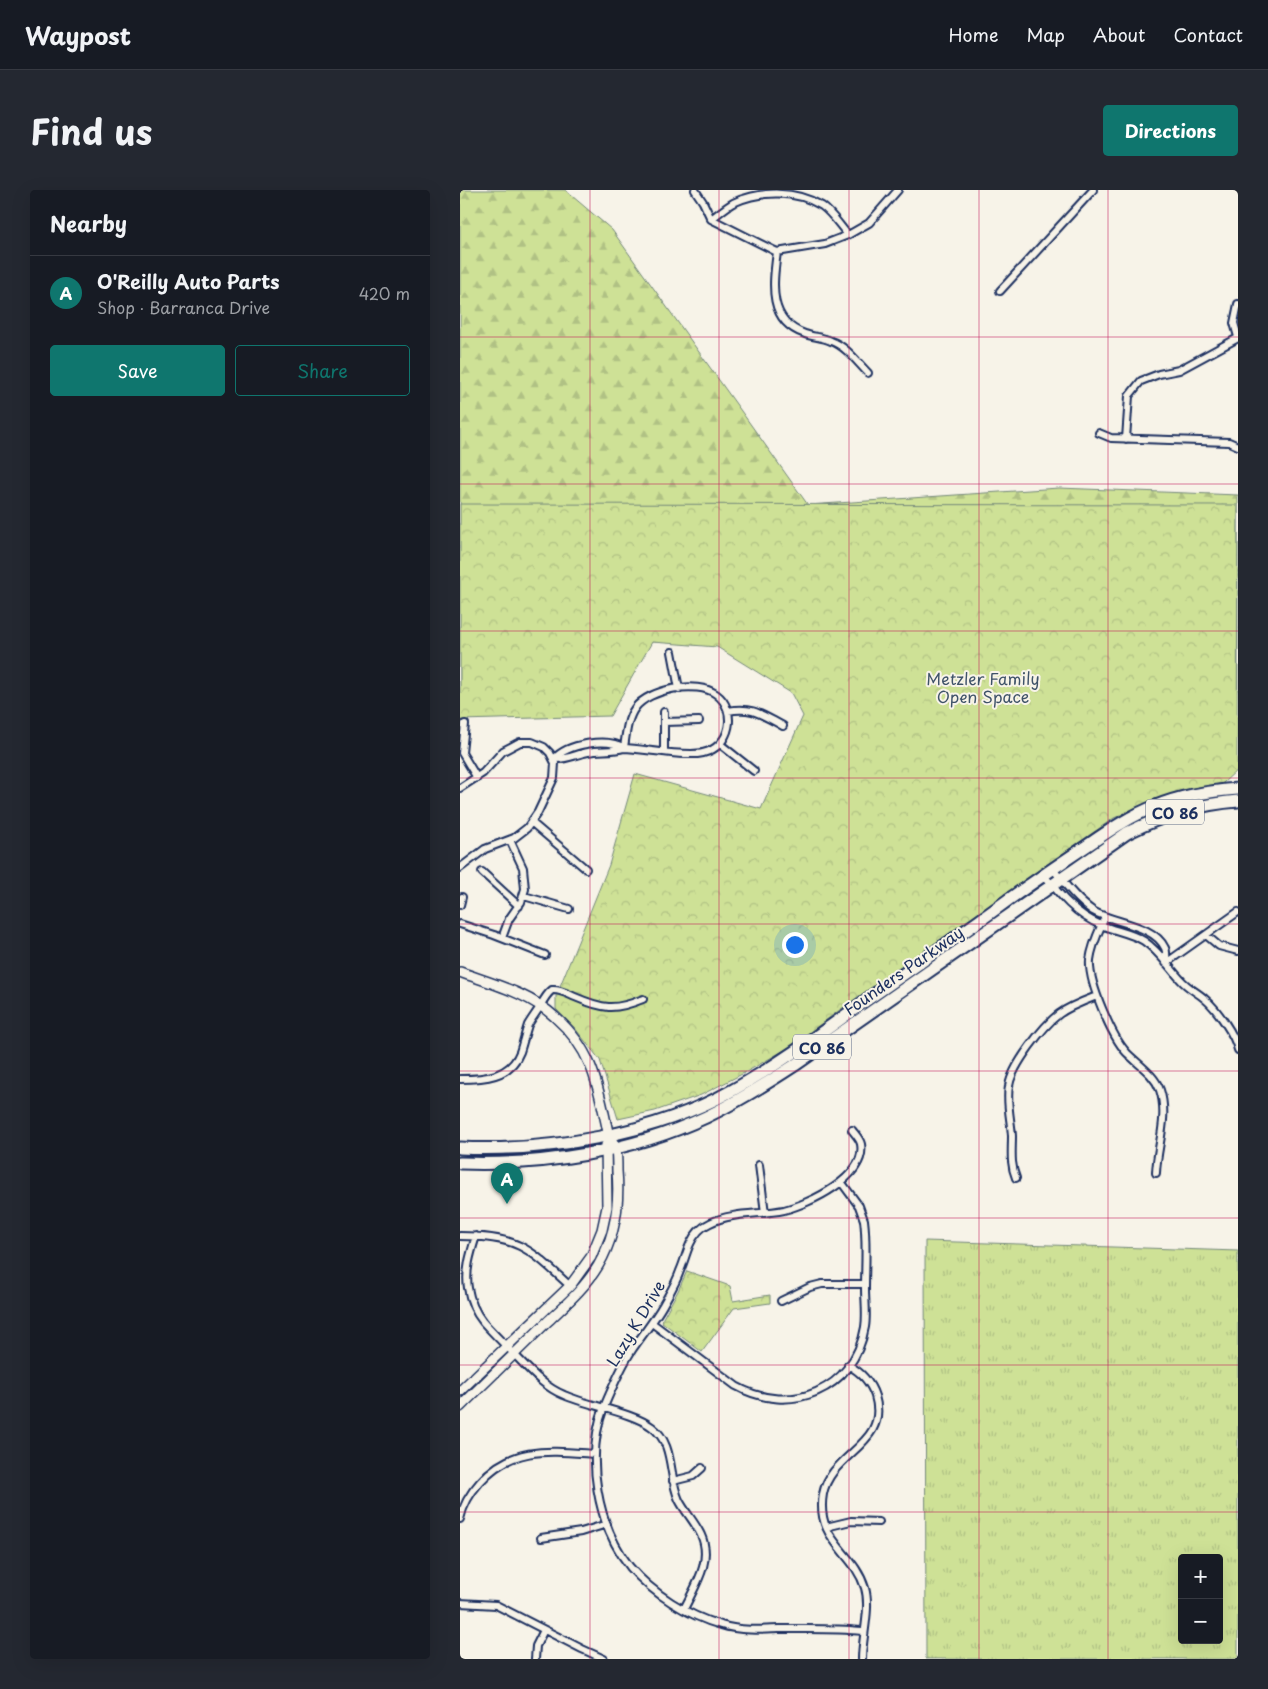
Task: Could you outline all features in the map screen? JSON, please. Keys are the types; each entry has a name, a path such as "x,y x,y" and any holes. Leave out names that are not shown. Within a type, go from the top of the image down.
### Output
{"highway":[{"path":"1223,790 1238,778"},
{"name":"Founders Parkway","path":"460,1148 527,1146 608,1135 665,1119 701,1106 732,1091 791,1054 1048,872 1121,823 1165,803 1201,793 1238,789"},
{"name":"Founders Parkway","path":"460,1163 522,1162 562,1158 610,1148 687,1124 712,1114 757,1090 803,1060 1122,836 1151,821 1203,805 1238,801"}],"street":[{"path":"695,190 711,219 777,252 825,244 848,236 869,224 898,190"},
{"path":"1000,291 1093,190"},
{"path":"711,219 733,203 761,193 787,193 806,197 824,207 848,236"},
{"path":"777,252 773,284 774,298 779,313 788,324 803,334 831,341 843,348 868,373"},
{"path":"1126,438 1129,396 1141,381 1159,374 1178,370 1238,338 1234,324 1238,304"},
{"path":"1098,432 1111,438 1228,442 1238,446"},
{"path":"672,652 679,688"},
{"path":"554,759 564,759 593,751 624,748 700,754 712,750 726,736 728,711 721,699 711,691 699,688 679,688 657,692 638,704 630,717 624,748"},
{"path":"728,711 748,709 783,726"},
{"path":"664,712 664,751"},
{"path":"664,722 699,722"},
{"path":"465,724 461,751 477,778"},
{"path":"460,788 477,778 503,751 520,742 532,742 540,745 554,759 556,768 554,778 532,822 523,832 510,840 490,846 460,868"},
{"path":"720,744 754,771"},
{"path":"532,822 586,870"},
{"path":"502,938 509,919 524,896 526,883 523,868 510,840"},
{"path":"482,872 519,906"},
{"path":"1048,872 1077,911 1102,926 1141,939 1153,948 1182,982 1213,1007 1229,1030 1238,1050"},
{"path":"1048,872 1056,882 1085,905 1105,917 1134,926 1157,938 1164,946 1166,963"},
{"path":"524,896 569,909"},
{"path":"460,905 462,897"},
{"path":"1166,963 1238,912"},
{"path":"1105,917 1093,945 1090,960 1091,979 1121,1046 1150,1074 1161,1094 1163,1112 1156,1173"},
{"path":"460,924 545,955"},
{"path":"1206,935 1219,946 1238,951"},
{"path":"460,972 513,991 541,1005 566,1026 589,1060 596,1077 618,1182 617,1215 607,1249 590,1278 460,1407"},
{"path":"460,1079 488,1078 510,1066 518,1057 529,1025 547,994 554,989 604,1008 622,1007 643,999"},
{"path":"1016,1178 1011,1162 1012,1136 1008,1101 1009,1085 1013,1072 1021,1058 1055,1017 1067,1009 1097,996"},
{"name":"Lazy K Drive","path":"852,1130 861,1142 861,1152 852,1173 842,1182 804,1203 766,1213 722,1218 711,1222 699,1230 690,1244 674,1286 652,1323 631,1351 604,1408 595,1454 598,1489 607,1524 621,1552 631,1567 648,1585 684,1610 719,1625 747,1630 836,1629 864,1631"},
{"path":"590,1278 588,1273 591,1257 602,1230 607,1207 610,1148"},
{"path":"759,1165 766,1213"},
{"path":"652,1323 736,1386 749,1393 790,1400 804,1397 831,1384 848,1365 856,1352 865,1326 866,1233 863,1214 852,1194 842,1182"},
{"path":"460,1236 501,1239 523,1247 540,1258 570,1286"},
{"path":"476,1236 464,1286 483,1322 543,1383 557,1392 641,1420 653,1427 661,1436 666,1446 678,1498 701,1535 705,1554 702,1572 684,1610"},
{"path":"460,1391 570,1286 591,1257"},
{"path":"781,1301 822,1284 865,1284"},
{"path":"848,1365 860,1373 870,1384 876,1402 876,1417 874,1426 866,1440 842,1461 830,1477 822,1502 826,1527 834,1543 859,1573 865,1588 867,1604 862,1659"},
{"path":"460,1519 468,1500 480,1483 496,1467 516,1456 540,1452 595,1454"},
{"path":"673,1481 693,1476 702,1468"},
{"path":"826,1527 851,1521 879,1522"},
{"path":"541,1538 581,1532 607,1524"},
{"path":"460,1603 496,1605 604,1659"},
{"path":"535,1659 536,1646 544,1630"}],"green space":[{"path":"460,190 565,190 612,230 808,505 1059,488 1238,495 1238,690 722,642 652,642 460,717"},
{"name":"Metzler Family Open Space","path":"460,504 1238,505 1237,770 1223,783 1161,798 1114,818 859,996 788,1048 746,1072 701,1095 655,1111 618,1119 600,1060 574,1027 556,1009 556,996 609,865 635,774 761,809 803,716 791,693 717,647 652,642 610,716 460,720"},
{"path":"925,1241 1238,1251 1238,1659 926,1659"},
{"path":"687,1271 730,1286 733,1301 770,1295 770,1303 734,1308 702,1352 662,1322"}],"place":[{"name":"O'Reilly Auto Parts","path":"507,1204"}]}
